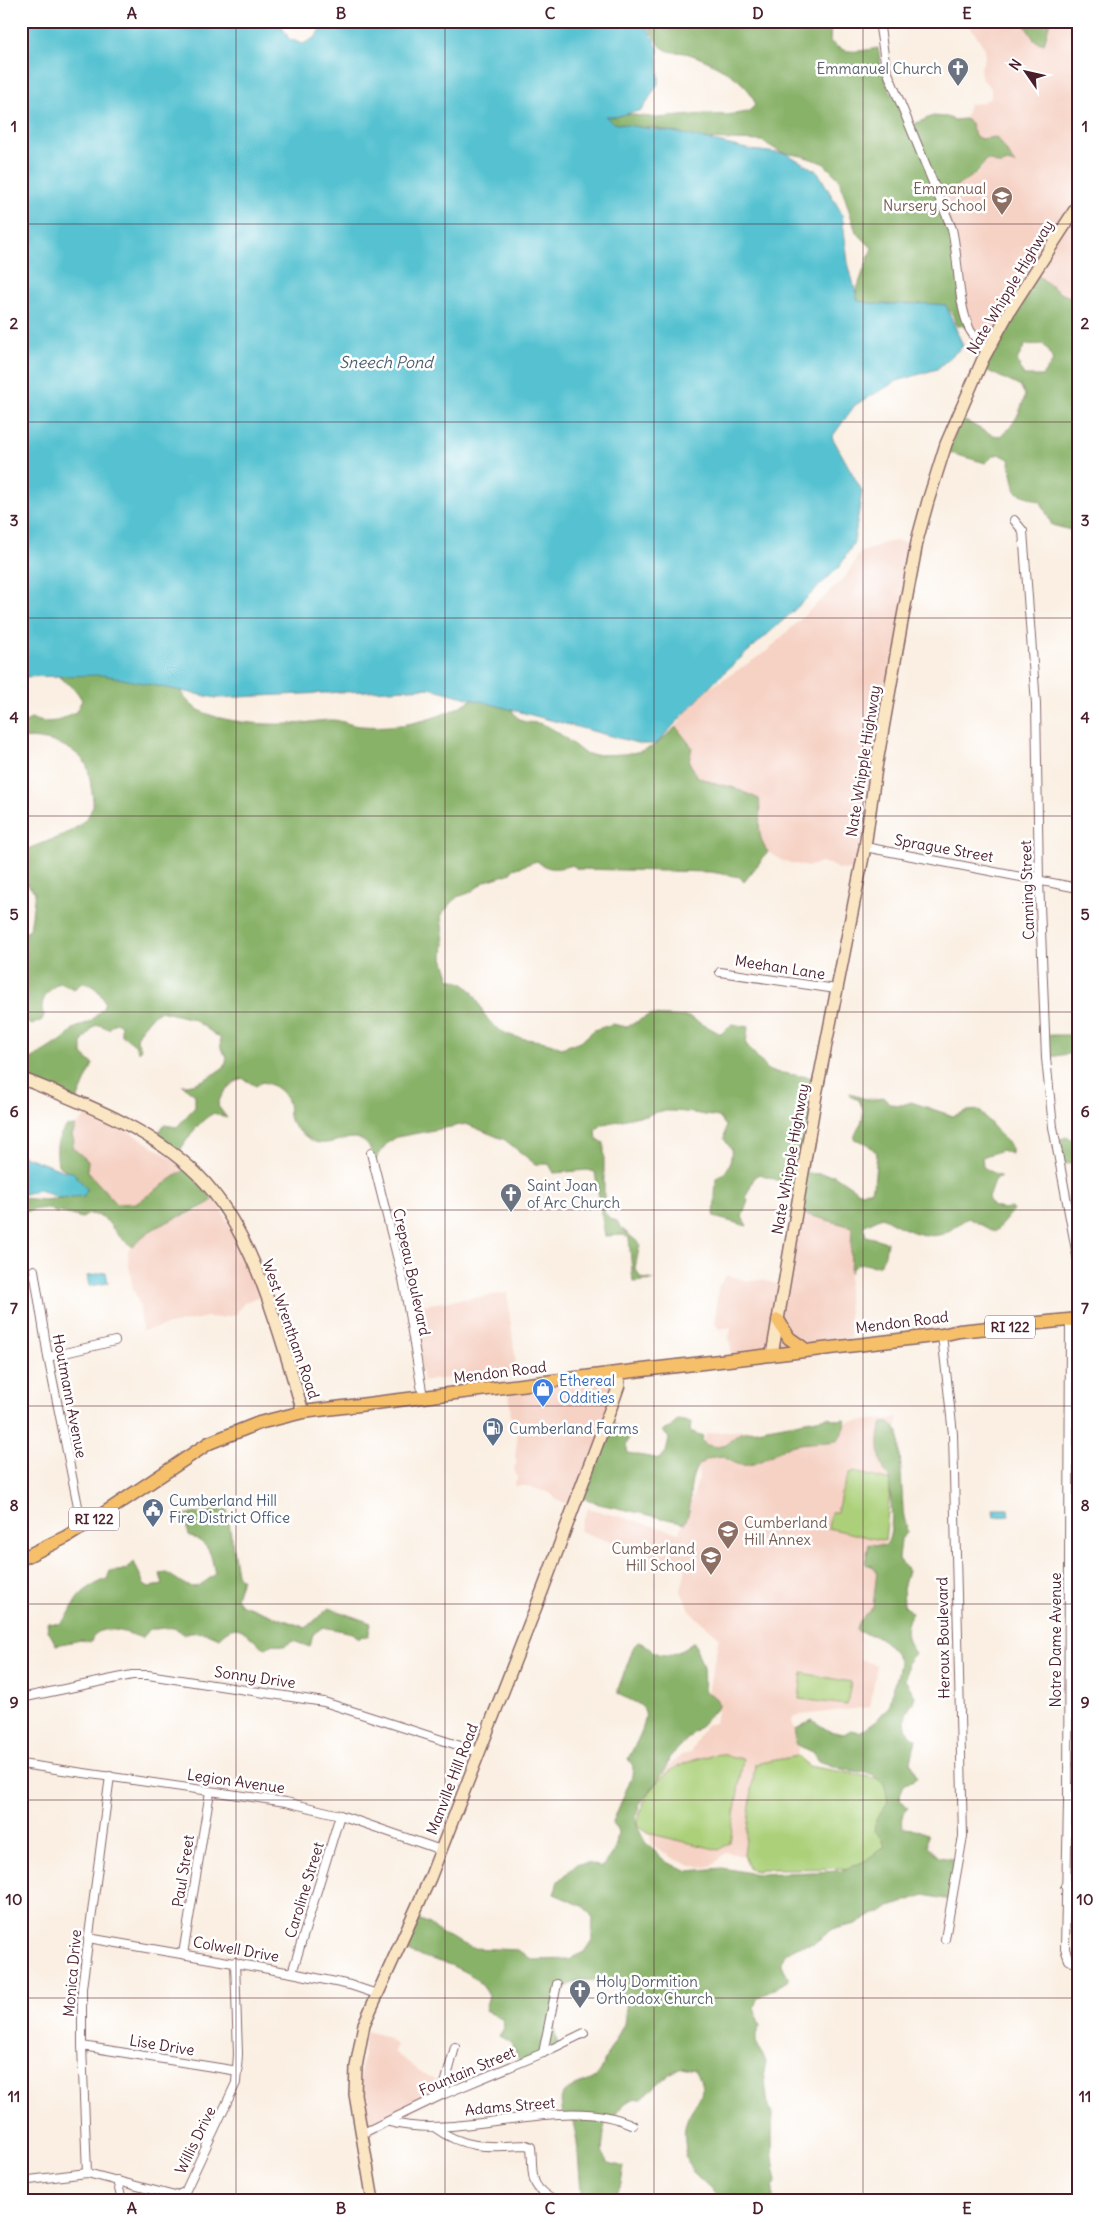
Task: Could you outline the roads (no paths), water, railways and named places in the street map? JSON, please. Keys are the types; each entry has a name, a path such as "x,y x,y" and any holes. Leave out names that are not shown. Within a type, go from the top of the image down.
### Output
{"main road":[{"name":"Nate Whipple Highway","path":"772,1355 836,990 865,847 878,758 918,537 946,444 986,352 1010,310 1078,205"},
{"name":"West Wrentham Road","path":"21,1078 77,1101 131,1127 163,1146 197,1174 226,1211 249,1255 278,1330 303,1412"},
{"name":"Mendon Road","path":"21,1559 66,1537 209,1443 259,1423 303,1412 617,1372 1074,1319"},
{"path":"778,1320 789,1338 806,1350"},
{"name":"Manville Hill Road","path":"373,2201 356,2112 354,2079 364,2024 441,1850 604,1428 618,1385 617,1372"}],"street":[{"path":"879,21 886,68 952,229 958,256 964,309 970,329 986,352"},
{"name":"Canning Street","path":"1014,520 1023,531 1035,695 1039,790 1039,879 1046,1058 1053,1127 1078,1262"},
{"name":"Sprague Street","path":"865,847 1078,888"},
{"name":"Meehan Lane","path":"720,972 836,990"},
{"name":"Crepeau Boulevard","path":"371,1153 404,1284 423,1397"},
{"path":"1069,1212 1078,1211"},
{"name":"Houtmann Avenue","path":"34,1270 48,1357 82,1526"},
{"name":"Notre Dame Avenue","path":"1074,1319 1068,1792 1064,1949 1069,1960 1078,1965"},
{"name":"Heroux Boulevard","path":"942,1335 952,1434 962,1836 961,1854 954,1873 945,1939"},
{"path":"48,1357 115,1341"},
{"name":"Sonny Drive","path":"21,1698 132,1675 148,1675 324,1702 479,1752"},
{"name":"Legion Avenue","path":"21,1764 286,1802 340,1815 441,1850"},
{"name":"Monica Drive","path":"87,2173 82,2046 82,1988 110,1776"},
{"name":"Paul Street","path":"183,1954 210,1792"},
{"name":"Caroline Street","path":"292,1973 340,1815"},
{"path":"1065,1886 1078,1884"},
{"name":"Colwell Drive","path":"88,1938 292,1973 350,1985 377,1994"},
{"name":"Willis Drive","path":"21,2181 87,2173 175,2196 185,2192 233,2094 238,2071 235,1962"},
{"path":"542,2053 557,1984"},
{"name":"Fountain Street","path":"361,2134 390,2122 442,2095 542,2053 584,2033"},
{"name":"Lise Drive","path":"82,2046 238,2071"},
{"path":"442,2095 455,2047"},
{"name":"Adams Street","path":"390,2122 408,2127 434,2128 575,2114 617,2118 633,2125"},
{"path":"434,2128 463,2142 481,2148 526,2145 531,2147 535,2186 540,2192 555,2201"},
{"path":"117,2180 122,2201"}],"water":[{"name":"Sneech Pond","path":"21,21 279,21 289,39 303,44 316,37 323,21 644,21 658,48 659,82 642,110 615,117 605,116 613,123 679,133 751,150 787,154 818,172 842,214 848,263 858,301 880,304 946,305 963,346 937,369 897,381 855,405 832,437 862,491 854,542 840,566 787,617 719,677 656,744 641,744 430,688 216,698 103,675 21,677"},
{"path":"21,1155 64,1171 73,1172 87,1189 84,1196 59,1198 39,1190 21,1195"},
{"path":"106,1272 108,1283 89,1286 87,1276"},
{"path":"993,1509 1008,1509 1009,1516 994,1517"}],"place":[{"name":"Emmanuel Church","path":"958,87"},
{"name":"Emmanual Nursery School","path":"1002,216"},
{"name":"Saint Joan of Arc Church","path":"511,1213"},
{"name":"Ethereal Oddities","path":"543,1408"},
{"name":"Cumberland Farms","path":"493,1447"},
{"name":"Cumberland Hill Fire District Office","path":"153,1528"},
{"name":"Cumberland Hill Annex","path":"728,1550"},
{"name":"Cumberland Hill School","path":"711,1576"},
{"name":"Holy Dormition Orthodox Church","path":"580,2009"}]}
